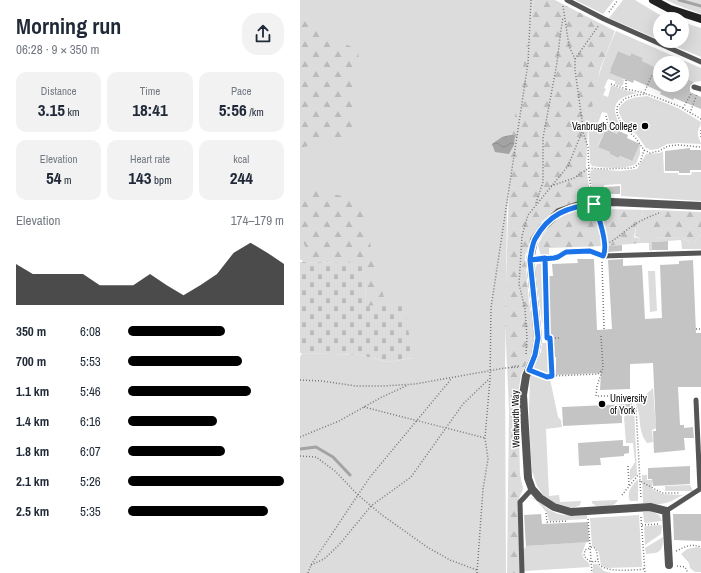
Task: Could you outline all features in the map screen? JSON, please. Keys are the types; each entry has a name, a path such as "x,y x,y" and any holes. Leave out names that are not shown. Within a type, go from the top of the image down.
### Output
{"street":[{"path":"652,0 670,9 701,19"},
{"name":"Wentworth Way","path":"532,489 528,478 523,395 526,369 535,355 538,338 530,260 534,240 543,227 559,212 579,205 618,203 701,206"},
{"path":"532,489 540,498 554,507 571,512 641,508 666,511 669,565"}],"lane":[{"path":"567,0 604,19 701,62"},
{"path":"694,87 700,89"},
{"path":"530,260 558,257 566,252 590,251 603,256 701,253"},
{"path":"666,511 700,489 696,400"},
{"path":"522,573 520,502 532,489"}],"path":[{"path":"477,573 482,496 488,459 485,438 490,379 491,308 528,63 531,0"},
{"path":"562,0 569,46 575,59 582,132 588,147 591,189 604,245 605,253 602,261 604,329"},
{"path":"575,59 618,0"},
{"path":"536,205 542,182 543,138 552,93 564,15"},
{"path":"646,94 652,75"},
{"path":"626,80 626,89"},
{"path":"611,84 646,94 684,108 701,119"},
{"path":"684,108 694,87"},
{"path":"690,113 700,89"},
{"path":"646,94 636,95 624,99 617,107 616,114 623,127 638,140 644,150 655,152 668,146 684,145 701,147"},
{"path":"606,116 608,124 629,132"},
{"path":"701,130 701,138"},
{"path":"582,132 568,166 552,186 574,178 589,168 633,168 640,163 644,150"},
{"path":"604,245 643,219 664,211"},
{"path":"545,258 548,338 552,376"},
{"path":"696,329 701,329"},
{"path":"601,336 603,368 597,386 596,396 622,396 636,408 640,498"},
{"path":"542,338 560,338"},
{"path":"300,380 322,381 356,386 410,385 512,368 526,369 547,377 598,374 603,368"},
{"path":"308,573 311,565 370,477 452,378"},
{"path":"311,565 324,558 339,545 371,506 411,477 463,404 490,379"},
{"path":"300,437 339,421 380,398 410,385"},
{"path":"364,407 485,438"},
{"path":"300,456 316,458 335,471 371,506 427,548 450,560 477,570"},
{"path":"628,466 629,486"},
{"path":"622,495 639,474"},
{"path":"640,481 662,493 687,493 689,496"},
{"path":"641,508 645,573"},
{"path":"588,519 592,573"},
{"path":"642,525 666,523"},
{"path":"668,553 678,551 682,547 696,545 701,547"},
{"path":"591,562 584,556 585,550 595,548 598,552 600,565 603,569 614,572 645,569"},
{"path":"591,562 598,559"},
{"path":"669,565 685,567 688,573"}],"green space":[{"path":"300,0 534,0 516,116 507,211 505,368 506,573 300,573 300,357 302,353 360,355 388,362 413,358 366,306 365,263 303,262 300,259"},
{"path":"534,0 555,0 615,31 600,69 588,127 586,167 591,200 575,202 558,209 541,222 531,240 525,256 529,303 534,328 533,349 521,375 518,394 520,474 523,489 518,501 520,573 507,573 509,411 505,320 510,147"},
{"path":"575,0 614,0 603,14"},
{"path":"623,0 635,0 655,12 653,12 653,37 609,18"},
{"path":"666,0 701,0 701,14 677,5"},
{"path":"300,19 359,51 351,135 300,148"},
{"path":"689,24 701,28 701,57 679,48 689,48"},
{"path":"616,31 673,56 653,56 653,66 642,62 643,58 631,53 630,56 618,51 610,70 622,75 621,78 624,80 623,85 621,86 615,84 615,81 608,79 603,95 608,97 611,85 638,93 624,97 616,104 615,113 621,127 620,128 610,123 607,113 602,112 596,129 601,131 604,124 619,131 617,134 606,129 598,146 618,158 620,156 631,161 640,144 640,154 636,164 631,166 614,168 592,166 590,163 590,113 595,89 606,54"},
{"path":"689,63 701,68 701,81 694,82 689,80"},
{"path":"647,96 678,108 701,122 698,130 698,136 701,144 678,143 667,144 658,149 651,150 646,148 637,135 625,125 619,113 619,108 628,100"},
{"path":"663,151 664,173 691,175 692,172 701,172 701,201 621,196 621,184 604,185 604,196 597,197 591,180 591,170 620,171 637,169 646,154 660,153"},
{"path":"300,187 361,200 374,261 386,305 366,306 365,263 313,262 300,239"},
{"path":"593,208 603,246 549,248 549,256 541,256 538,245 553,223 566,214 574,211"},
{"path":"600,209 609,209 602,227 598,213"},
{"path":"609,209 642,210 643,217 636,226 634,237 641,239 641,243 608,246 602,227"},
{"path":"642,210 657,210 654,214 656,237 681,238 690,242 695,242 701,234 701,249 682,249 681,240 652,242 652,251 649,250 649,243 641,243 641,239 635,236 636,226 643,217"},
{"path":"657,210 701,212 701,234 695,242 690,242 681,238 656,237 651,227 654,214"},
{"path":"300,262 365,263 366,306 404,304 413,358 388,362 360,355 300,353"},
{"path":"544,263 546,323 542,323 535,269 537,264"},
{"path":"648,271 655,271 657,311 650,312"},
{"path":"542,343 548,343 550,374 533,370 541,352"},
{"path":"530,375 550,379 558,417 561,420 562,427 546,429 549,496 559,495 560,502 581,501 580,505 573,508 555,503 544,496 537,486 532,471 529,408"},
{"path":"653,388 656,428 652,430 653,442 647,443 642,433 636,404"},
{"path":"634,407 637,475 630,481 630,470 635,462 633,443 626,443 624,417"},
{"path":"642,475 647,475 647,480 652,480 652,489 662,494 683,495 664,504 643,503"},
{"path":"638,479 638,501 630,501 629,491"},
{"path":"690,485 693,491 665,491 665,486"},
{"path":"529,497 540,502 553,512 572,516 587,515 587,519 549,521 547,513 537,501"},
{"path":"618,500 616,503 608,506 596,506 592,503 592,501"},
{"path":"651,511 659,515 662,521 645,523 643,512"},
{"path":"639,515 642,567 606,568 601,565 598,552 592,546 590,518"},
{"path":"661,525 661,534 645,545 645,526"},
{"path":"663,537 660,551 646,554 645,548"},
{"path":"586,542 582,554 584,559 589,563 590,567 525,571 524,573 523,551 526,546"},
{"path":"697,547 701,548 701,572 695,572 690,568 689,563 681,554 687,549"},
{"path":"593,564 597,564 604,571 611,573 593,573"}],"water":[{"path":"515,135 514,145 509,154 495,152 492,144 502,137"}],"building":[{"path":"618,51 630,56 631,53 643,58 642,61 653,66 653,88 634,80 633,83 610,73"},
{"path":"689,80 694,82 690,86 690,92 701,97 701,109 674,98 673,100 660,94 661,92 689,92"},
{"path":"606,129 617,134 619,131 628,135 627,138 640,144 632,161 620,156 618,158 610,154 610,152 598,147"},
{"path":"690,148 690,150 701,150 701,170 690,170 690,173 665,171 665,151"},
{"path":"620,186 620,194 605,194 605,187"},
{"path":"668,241 668,250 652,250 652,242"},
{"path":"622,245 622,251 608,252 608,246"},
{"path":"577,259 594,259 597,330 612,329 608,260 623,259 623,266 642,265 645,319 662,318 660,265 679,264 679,261 693,260 696,333 701,333 701,387 678,387 680,425 684,425 684,428 693,427 694,438 684,438 685,450 654,453 653,431 656,431 653,363 630,364 630,389 600,390 601,373 556,375 556,357 553,357 552,335 549,335 547,276 553,276 552,264 578,263"},
{"path":"630,404 630,410 626,414 622,415 622,423 563,426 562,407"},
{"path":"623,440 623,446 629,446 629,453 624,454 624,456 600,458 601,465 579,466 578,443"},
{"path":"690,466 690,484 653,486 652,479 648,479 648,468"},
{"path":"541,514 542,524 588,522 589,542 526,546 524,515"},
{"path":"673,514 701,514 701,541 674,540"}],"waterway":[{"path":"679,0 701,6"},
{"path":"300,449 316,447 333,457 350,475"}],"place":[{"name":"Vanbrugh College","path":"645,126"},
{"name":"University of York","path":"602,404"}],"route":[{"path":"594,204 579,205 559,212 543,227 534,240 530,260 545,258 547,338 550,338 552,376 547,377 529,370 535,355 538,338 530,260 545,258 554,258 566,252 590,251 603,256 605,253 604,242 594,204"}]}
